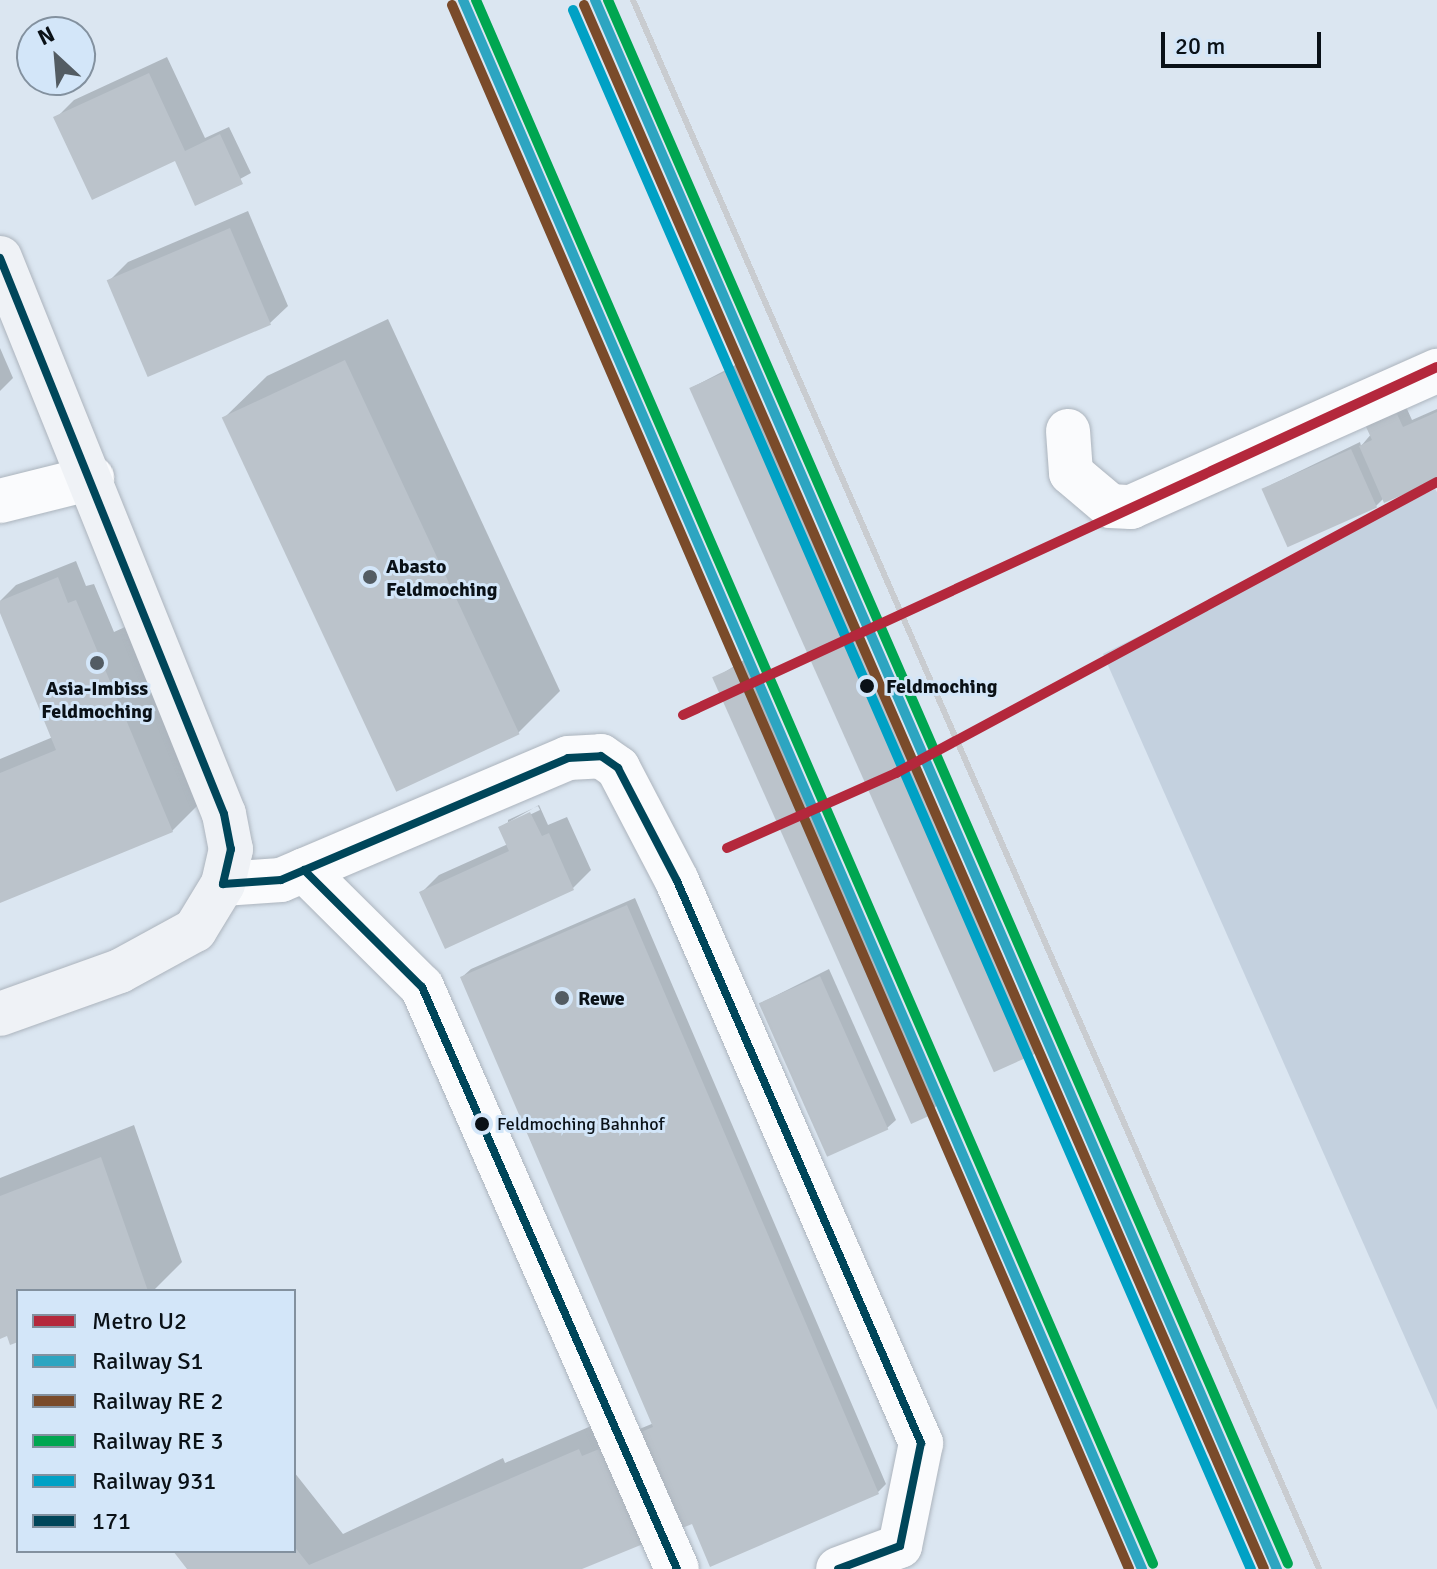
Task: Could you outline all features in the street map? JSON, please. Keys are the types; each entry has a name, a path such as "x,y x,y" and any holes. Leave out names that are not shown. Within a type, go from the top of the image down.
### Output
{"main road":[{"path":"0,258 92,478 224,814 231,849 223,884 195,930 120,971 0,1014"}],"street":[{"path":"1068,431 1071,473 1110,506 1131,507 1437,371"},
{"path":"0,501 92,478"},
{"path":"223,884 281,880 568,758 601,756 629,785 677,881 921,1443 900,1546 838,1569"},
{"path":"304,870 422,987 677,1569"}],"shaded area":[{"path":"1435,489 1437,492 1437,1410 1103,654"}],"building":[{"path":"149,73 185,151 220,134 243,184 195,206 175,161 92,200 53,117"},
{"path":"230,228 271,325 148,377 107,280"},
{"name":"Abasto Feldmoching","path":"345,360 520,734 396,792 222,417"},
{"path":"734,368 1039,1052 994,1072 689,388"},
{"path":"1393,405 1403,427 1437,412 1437,480 1384,503 1359,446 1372,440 1362,418"},
{"path":"1351,449 1377,507 1288,547 1261,489"},
{"path":"58,577 68,603 76,600 173,832 0,903 0,773 56,750 0,613 0,601"},
{"path":"735,667 934,1114 911,1124 712,677"},
{"path":"530,812 542,836 549,833 574,890 445,949 419,892 509,851 498,827"},
{"path":"627,905 879,1494 710,1567 692,1524 582,1569 187,1569 175,1553 296,1553 296,1549 309,1565 579,1449 582,1456 653,1427 460,977"},
{"path":"820,976 888,1129 827,1157 759,1003"},
{"path":"101,1157 147,1289 16,1289 16,1343 10,1345 7,1336 0,1339 0,1196"}],"railway":[{"path":"633,0 1319,1569"}],"metro line":[{"name":"U2","path":"683,715 1437,367"},
{"name":"U2","path":"727,848 896,773 1437,482"}],"rail line":[{"name":"S1","path":"463,0 1142,1569"},
{"name":"S1","path":"595,0 1277,1569"},
{"name":"931","path":"573,10 1251,1569"}],"transit line":[{"path":"476,0 1153,1564"},
{"path":"608,0 1288,1564"},
{"path":"452,5 1129,1569"},
{"path":"584,5 1264,1569"},
{"name":"171","path":"0,258 224,814 231,849 223,884"},
{"name":"171","path":"223,884 281,880 568,758 601,756 618,768 677,881 921,1443 900,1546 838,1569"},
{"name":"171","path":"304,870 422,987 677,1569"}],"place":[{"name":"Abasto Feldmoching","path":"370,577"},
{"name":"Asia-Imbiss Feldmoching","path":"97,663"},
{"name":"Feldmoching","path":"867,686"},
{"name":"Rewe","path":"562,998"},
{"name":"Feldmoching Bahnhof","path":"482,1124"}]}
